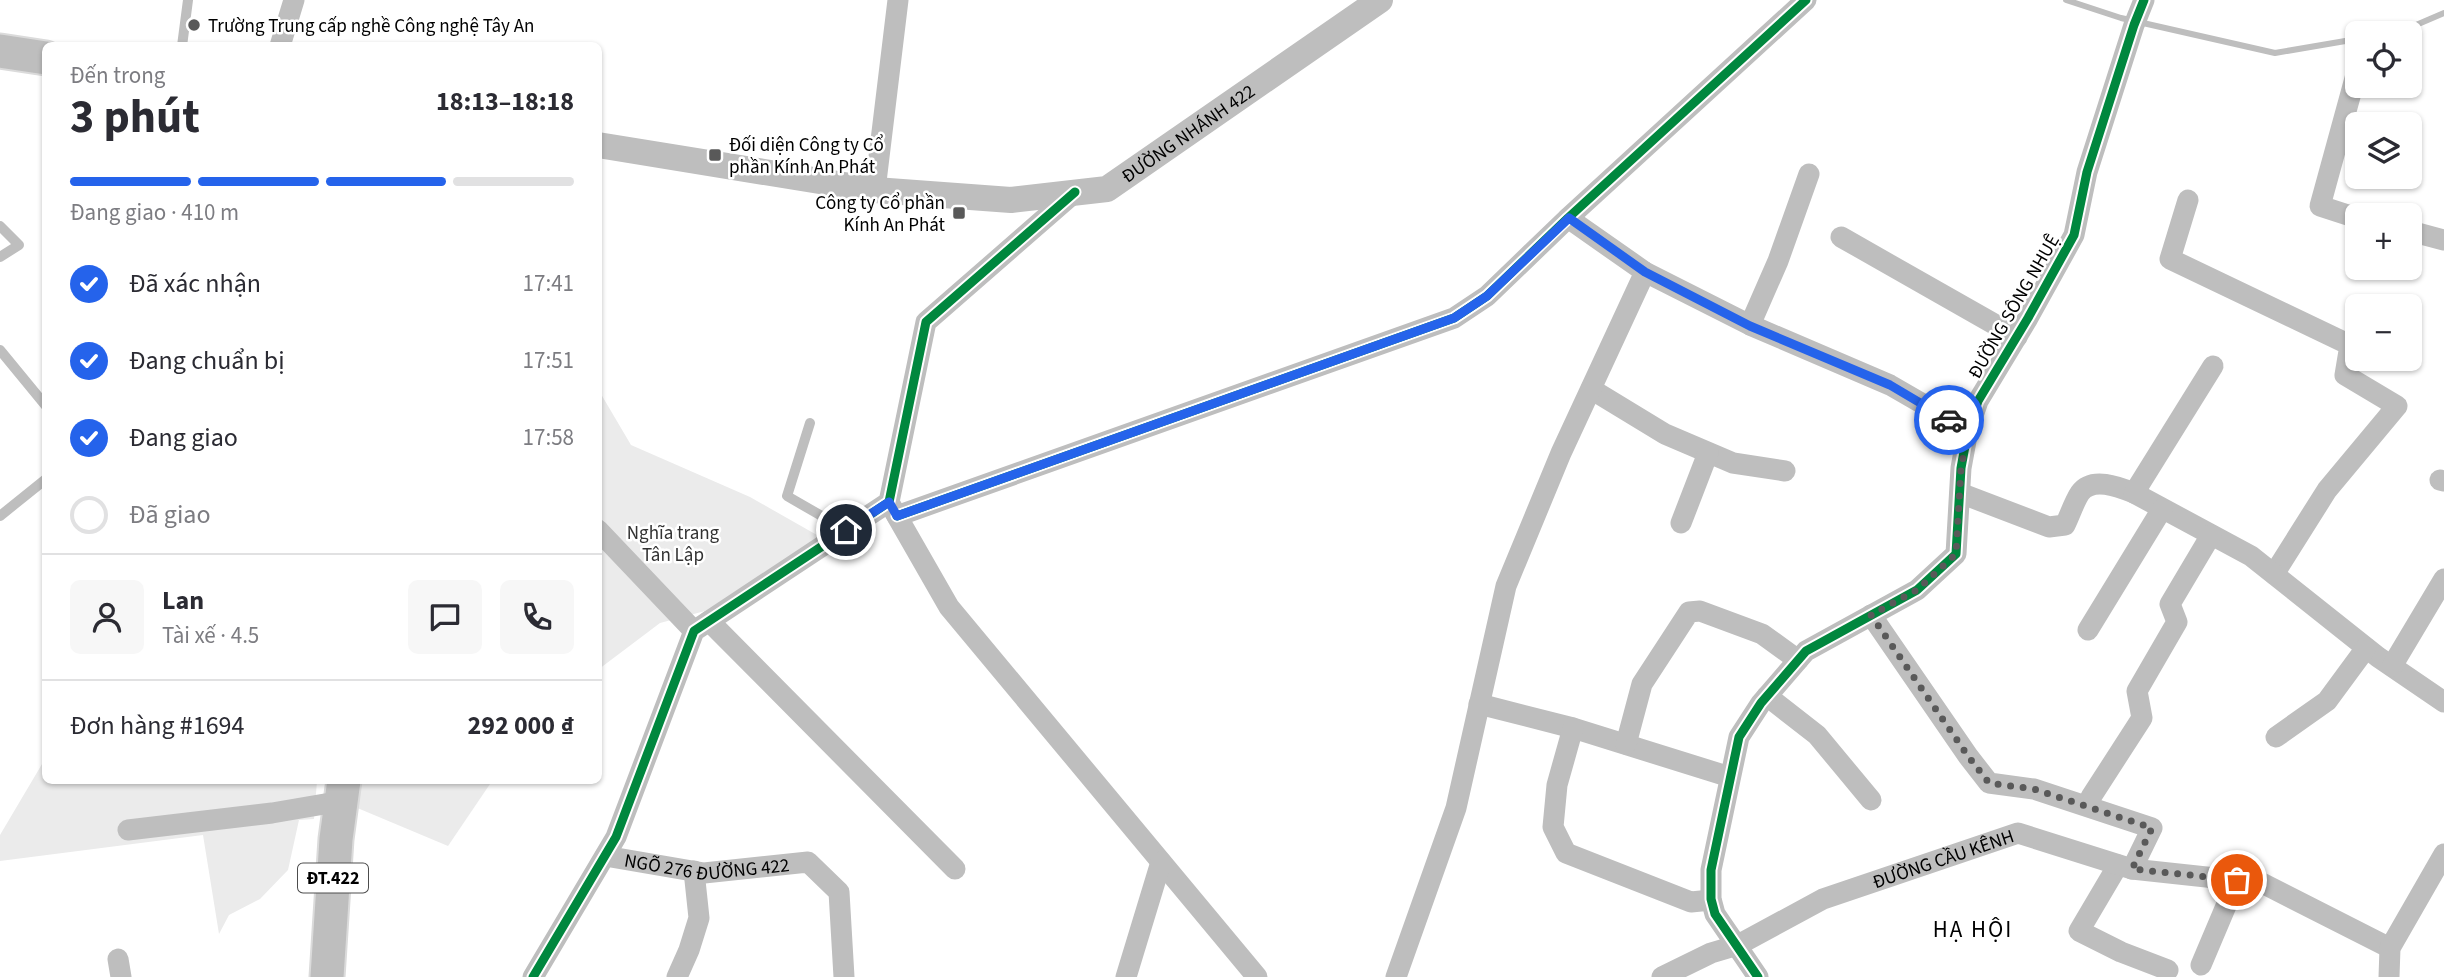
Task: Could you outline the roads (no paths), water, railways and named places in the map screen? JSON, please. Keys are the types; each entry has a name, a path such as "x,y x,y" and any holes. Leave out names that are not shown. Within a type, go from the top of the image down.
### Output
{"main road":[{"path":"0,51 42,57"},
{"name":"ĐT.422","path":"327,977 336,839 343,791"}],"street":[{"path":"281,42 294,0"},
{"path":"875,190 898,0"},
{"name":"ĐƯỜNG NHÁNH 422","path":"602,146 875,190 1011,200 1107,188 1380,0"},
{"path":"533,977 616,837 701,626 846,530 893,509 1454,318 1487,296 1806,0"},
{"name":"ĐƯỜNG SÔNG NHUỆ","path":"1711,900 1711,870 1739,737 1767,696 1806,651 1917,590 1956,554 1968,430 1978,401 2074,234 2087,172 2144,0"},
{"path":"2345,214 2320,206 2350,98"},
{"path":"1750,326 1778,261 1809,174"},
{"path":"1075,192 926,322 893,509 949,607 1257,977"},
{"path":"2188,200 2170,259 2350,345 2345,374 2397,406 2327,490 2274,574"},
{"path":"1569,218 1645,272 1750,326 1890,385 1968,430"},
{"path":"2422,234 2444,240"},
{"path":"1841,237 2017,337"},
{"path":"1396,977 1456,808 1506,586 1645,272"},
{"path":"2134,494 2213,366"},
{"path":"1591,389 1665,434 1708,453 1732,463 1785,471"},
{"path":"1681,523 1708,453"},
{"path":"1960,493 2049,527 2065,524 2081,491 2092,484 2118,487 2251,556 2366,648 2444,702"},
{"path":"2088,630 2162,509"},
{"path":"602,534 955,869"},
{"path":"2091,797 2142,718 2137,691 2177,622 2170,604 2211,535"},
{"path":"2392,666 2444,579"},
{"path":"1626,744 1642,684 1689,612 1700,611 1762,634 1798,660"},
{"path":"1871,615 1989,783 2034,789 2152,828 2079,931 2121,952 2168,970"},
{"path":"2276,737 2327,701 2366,648"},
{"path":"1767,696 1817,735 1871,800"},
{"path":"1479,704 1573,728 1730,777"},
{"path":"1573,728 1557,785 1553,827 1566,852 1691,902 1711,900 1715,914 1758,977"},
{"path":"128,830 272,813 343,791"},
{"name":"ĐƯỜNG CẦU KÊNH","path":"1662,977 1711,953 1738,945 1823,899 2018,832 2125,867 2262,883 2389,948"},
{"path":"2389,977 2389,948 2444,854"},
{"name":"NGÕ 276 ĐƯỜNG 422","path":"605,856 704,873 808,862 839,892 844,977"},
{"path":"1126,977 1161,862"},
{"path":"677,977 699,918 694,871"},
{"path":"2201,965 2237,880"}],"lane":[{"path":"183,42 188,0"},
{"path":"0,226 19,245 0,257"},
{"path":"0,350 42,401"},
{"path":"810,423 787,496 846,530"},
{"path":"0,516 42,482"}],"waterway":[{"path":"2066,0 2121,18 2275,53 2345,41"},
{"path":"2422,22 2444,13"}],"place":[{"name":"Trường Trung cấp nghề Công nghệ Tây An","path":"194,25"},
{"name":"Đối diện Công ty Cổ phần Kính An Phát","path":"715,155"},
{"name":"Công ty Cổ phần Kính An Phát","path":"959,213"}],"district":[{"name":"HẠ HỘI","path":"1973,929"}],"park label":[{"name":"Nghĩa trang Tân Lập","path":"673,543"}]}
